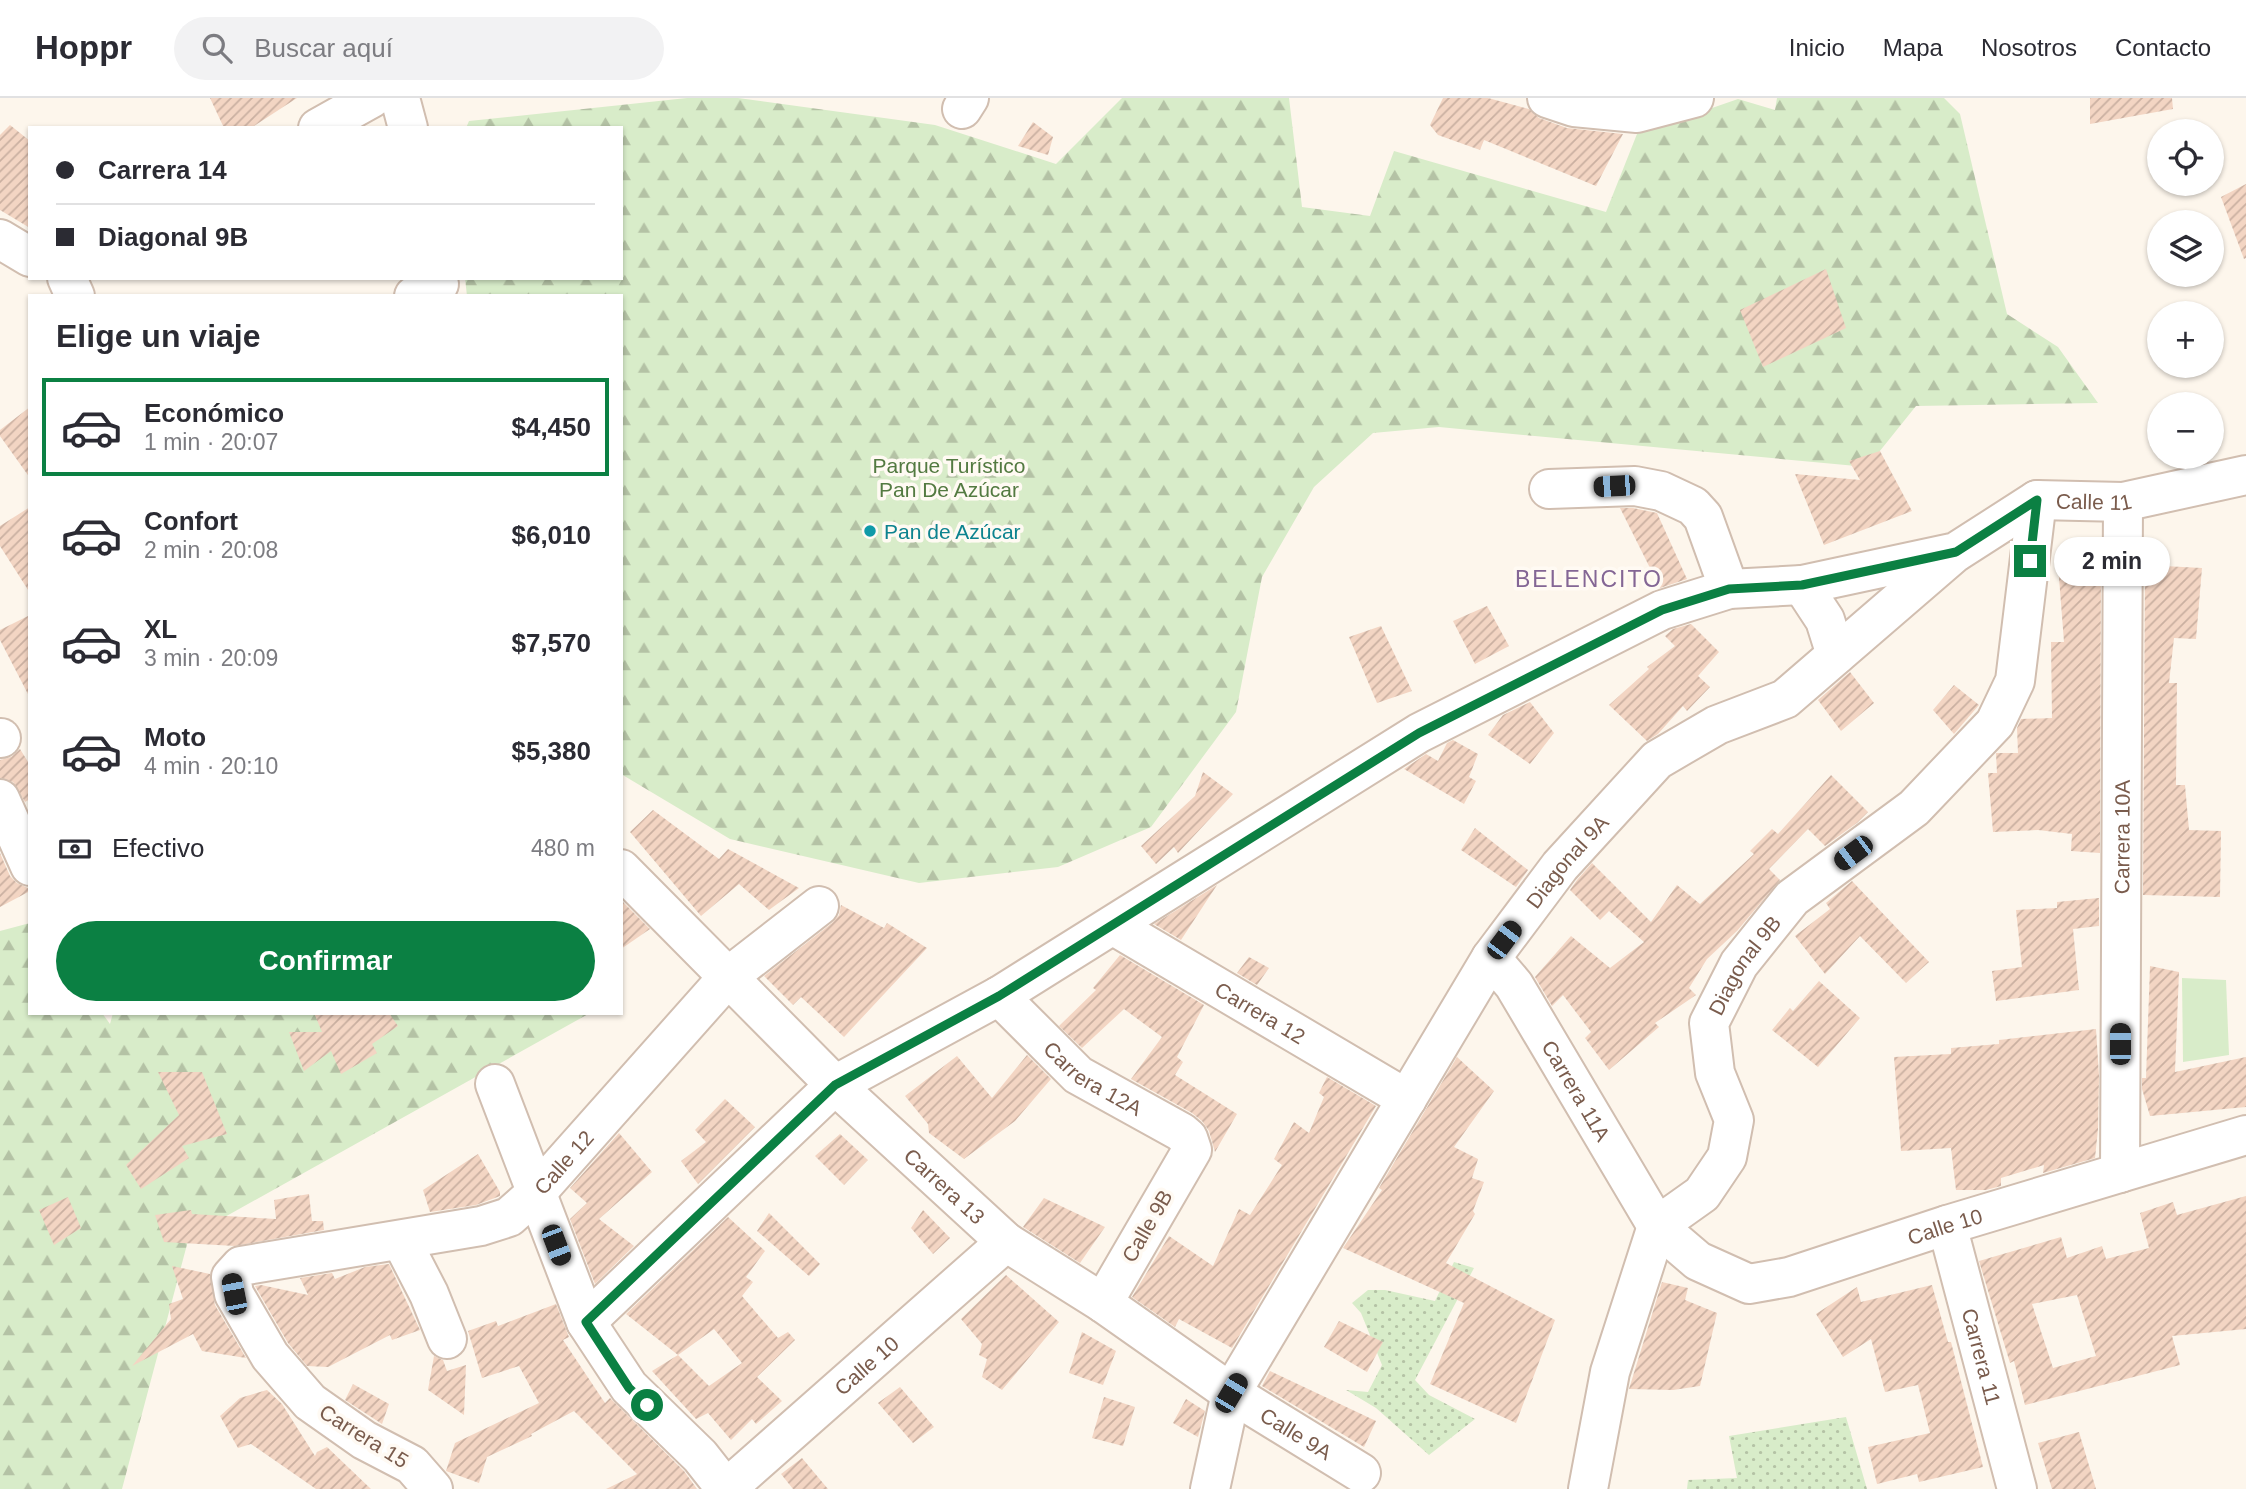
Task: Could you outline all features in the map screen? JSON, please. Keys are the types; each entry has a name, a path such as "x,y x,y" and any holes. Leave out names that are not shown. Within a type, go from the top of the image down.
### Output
{"street":[{"path":"322,126 372,98"},
{"path":"400,98 407,126"},
{"path":"1547,98 1574,107 1637,113 1694,98"},
{"path":"0,239 28,256"},
{"name":"Calle 11","path":"586,1322 835,1085 999,996 1419,733 1662,610 1729,589 1802,585 1956,552 2037,500 2123,502 2246,475"},
{"path":"1549,489 1635,486 1661,491 1693,506 1703,517 1729,589"},
{"name":"Diagonal 9B","path":"1657,1226 1702,1194 1727,1157 1734,1120 1715,1073 1709,1023 1739,964 1791,898 1914,808 1995,723 2015,681 2037,500"},
{"name":"Carrera 10A","path":"2120,1173 2123,502"},
{"name":"Diagonal 9A","path":"1231,1393 1490,958 1560,866 1657,760 1717,725 1785,699 1956,552"},
{"path":"1802,585 1825,620 1836,655"},
{"path":"0,799 28,862"},
{"name":"Carrera 13","path":"623,871 835,1085 1006,1242 1103,1303 1231,1393"},
{"name":"Calle 12","path":"231,1277 241,1266 401,1240 509,1217 536,1193 729,976 819,906"},
{"name":"Carrera 12","path":"1114,926 1407,1099"},
{"name":"Carrera 11A","path":"1490,958 1514,985 1657,1226"},
{"name":"Carrera 12A","path":"999,996 1078,1075 1181,1132 1188,1138 1192,1150"},
{"path":"495,1084 586,1322 629,1388 700,1456 726,1489"},
{"name":"Calle 10","path":"1657,1226 1698,1261 1749,1284 1789,1277 1947,1225 2246,1135"},
{"name":"Calle 9B","path":"1103,1303 1192,1150"},
{"name":"Carrera 11","path":"1947,1225 2017,1489"},
{"path":"1588,1489 1610,1372 1657,1226"},
{"path":"401,1240 429,1294 447,1339"},
{"name":"Calle 10","path":"726,1489 1006,1242"},
{"name":"Carrera 15","path":"231,1277 234,1294 270,1356 310,1402 364,1440 412,1465 433,1489"},
{"path":"1210,1489 1231,1393"},
{"name":"Calle 9A","path":"1231,1393 1361,1473"}],"green space":[{"name":"Parque Turístico Pan De Azúcar","path":"687,98 738,98 935,125 1056,164 1122,98 1289,98 1302,207 1370,216 1394,151 1606,212 1637,134 1738,99 1775,110 1777,98 1944,98 1960,114 2007,314 2058,347 2098,403 1916,406 1867,467 1439,427 1373,433 1314,487 1262,577 1236,712 1151,827 1058,867 919,883 730,839 623,775 623,294 467,294 465,280 623,280 623,126 467,126 469,121"},
{"path":"28,924 28,1015 103,1015 110,1024 112,1015 586,1015 189,1237 122,1489 0,1489 0,931"},
{"path":"2182,978 2226,980 2229,1055 2183,1062"},
{"path":"1454,1262 1474,1268 1415,1380 1429,1395 1475,1419 1429,1455 1376,1408 1346,1390 1368,1392 1382,1365 1361,1313 1352,1303 1368,1290 1385,1290 1435,1301"},
{"path":"1846,1417 1867,1489 1687,1489 1688,1480 1737,1478 1729,1436"}],"building":[{"path":"210,98 297,98 254,126 223,126"},
{"path":"1443,98 1488,98 1529,109 1539,118 1567,128 1623,134 1596,186 1484,140 1480,150 1438,135 1430,125"},
{"path":"2090,98 2172,98 2173,109 2090,124"},
{"path":"1033,122 1053,137 1048,155 1018,146"},
{"path":"10,125 28,139 28,227 0,210 0,135"},
{"path":"2246,184 2244,259 2221,197"},
{"path":"1826,269 1846,328 1763,367 1740,310"},
{"path":"28,409 28,475 0,436 0,430"},
{"path":"1880,451 1912,511 1824,545 1795,474 1860,480 1849,461"},
{"path":"28,508 28,590 0,546 0,526"},
{"path":"1620,508 1657,513 1687,579 1660,588"},
{"path":"2101,562 2100,853 2071,851 2072,834 2038,830 1993,832 1988,773 1997,773 1996,753 2018,753 2017,728 2021,719 2052,718 2051,642 2064,642 2058,565"},
{"path":"2145,565 2202,568 2196,639 2174,638 2169,683 2177,683 2176,785 2185,785 2189,830 2221,831 2220,897 2143,895"},
{"path":"1487,606 1509,646 1475,664 1453,621"},
{"path":"28,616 28,694 0,640 0,630"},
{"path":"1691,624 1719,652 1698,676 1710,687 1687,711 1683,706 1658,734 1647,741 1609,705 1649,669 1647,667 1675,646 1665,636 1673,629"},
{"path":"1381,626 1412,691 1377,703 1349,637"},
{"path":"1850,672 1874,703 1841,731 1818,700"},
{"path":"1954,685 1979,705 1954,734 1933,710"},
{"path":"1530,702 1554,733 1530,764 1488,735 1503,715"},
{"path":"1453,740 1478,754 1469,777 1476,781 1464,804 1404,769 1426,754 1438,761 1447,743"},
{"path":"20,749 28,762 28,800 25,802 13,782 0,778 0,760 11,757"},
{"path":"1203,772 1233,794 1178,853 1174,847 1156,864 1141,846 1195,796"},
{"path":"1831,775 1868,812 1825,846 1808,829 1769,869 1780,880 1737,931 1707,959 1689,988 1696,995 1655,1023 1659,1027 1609,1070 1585,1038 1591,1032 1563,995 1552,1006 1535,977 1571,936 1610,968 1644,942 1609,911 1600,920 1570,890 1577,880 1592,863 1651,922 1677,885 1700,904 1754,854 1750,851 1772,829 1778,834"},
{"path":"653,810 719,859 728,849 799,888 769,910 739,884 701,916 630,832"},
{"path":"1475,828 1528,870 1516,887 1461,850"},
{"path":"0,853 10,876 28,888 28,892 0,907"},
{"path":"1852,881 1929,962 1906,983 1860,936 1825,974 1795,936 1830,909 1826,903"},
{"path":"1217,885 1181,940 1154,924"},
{"path":"2099,898 2099,926 2073,929 2079,990 1996,1001 1992,971 2022,967 2016,910 2057,908 2057,902"},
{"path":"623,902 650,929 623,948"},
{"path":"841,905 884,928 887,923 927,948 844,1037 801,997 793,1005 764,976 832,923 839,915"},
{"path":"1120,955 1204,1005 1177,1057 1183,1062 1175,1075 1237,1114 1215,1152 1209,1131 1202,1121 1131,1079 1162,1037 1124,1009 1082,1048 1059,1026 1096,990 1093,988"},
{"path":"1249,957 1269,968 1257,985 1237,973"},
{"path":"2150,966 2179,972 2175,1072 2246,1057 2246,1107 2150,1116 2142,1089 2142,1078 2146,1078"},
{"path":"1819,981 1860,1018 1818,1067 1772,1030 1790,1008 1793,1011"},
{"path":"315,1015 390,1015 398,1026 372,1044 377,1053 341,1074 331,1051 304,1071 289,1032 322,1032"},
{"path":"2096,1029 2099,1076 2095,1158 2043,1173 2044,1165 2001,1178 2001,1186 1986,1190 1956,1190 1951,1148 1901,1151 1894,1057 1951,1054 1951,1048 1999,1044 1999,1040"},
{"path":"1027,1055 1051,1079 1015,1121 964,1159 929,1133 928,1124 905,1096 957,1056 992,1098"},
{"path":"1457,1057 1494,1091 1454,1147 1478,1159 1472,1178 1484,1182 1473,1211 1475,1214 1446,1263 1555,1320 1516,1423 1430,1384 1464,1303 1343,1248 1382,1190 1379,1188"},
{"path":"158,1072 202,1072 227,1134 182,1146 189,1158 141,1189 126,1165 179,1115"},
{"path":"1327,1077 1376,1106 1232,1348 1179,1319 1175,1327 1132,1297 1169,1236 1213,1266 1239,1209 1250,1215 1282,1165 1274,1159 1294,1122 1309,1133 1324,1097 1319,1093"},
{"path":"725,1099 755,1127 698,1184 681,1161 706,1142 695,1130"},
{"path":"619,1133 652,1172 599,1219 634,1246 595,1284 570,1219 587,1203 570,1188"},
{"path":"840,1134 868,1160 844,1185 815,1156"},
{"path":"478,1154 500,1196 476,1205 430,1212 423,1190"},
{"path":"309,1194 312,1221 323,1221 324,1230 235,1246 164,1242 155,1215 191,1210 192,1214 276,1219 274,1200"},
{"path":"2246,1196 2246,1329 2172,1336 2180,1365 2025,1405 2014,1361 2010,1363 1979,1261 2061,1237 2067,1258 2102,1246 2106,1259 2149,1248 2140,1213 2173,1202 2177,1215","holes":["2077,1295 2096,1356 2053,1368 2032,1304"]},
{"path":"68,1197 81,1228 54,1245 39,1210"},
{"path":"1044,1198 1105,1227 1080,1263 1023,1227"},
{"path":"923,1210 950,1238 933,1254 911,1228"},
{"path":"769,1213 820,1264 809,1276 757,1231"},
{"path":"728,1217 765,1251 746,1277 753,1282 742,1296 778,1338 788,1332 795,1340 757,1377 782,1401 756,1424 752,1419 731,1440 708,1413 696,1419 652,1371 678,1355 626,1314","holes":["714,1329 742,1363 709,1386 678,1355"]},
{"path":"389,1264 420,1330 392,1340 390,1335 328,1367 307,1366 288,1343 255,1286 308,1295 300,1278 332,1273 335,1279 365,1267"},
{"path":"172,1266 210,1274 215,1305 246,1358 202,1351 193,1334 132,1366 171,1319 169,1304 183,1299"},
{"path":"1006,1275 1059,1322 1002,1390 982,1377 987,1359 979,1355 982,1344 961,1319"},
{"path":"1662,1282 1688,1288 1685,1300 1717,1313 1700,1386 1673,1390 1629,1389"},
{"path":"1932,1285 1948,1342 1951,1342 1983,1467 1919,1482 1917,1474 1877,1484 1868,1447 1930,1433 1918,1385 1885,1392 1871,1339 1843,1357 1816,1314 1857,1287 1861,1302"},
{"path":"556,1304 569,1337 563,1340 605,1403 610,1398 684,1471 697,1489 606,1489 637,1474 574,1411 531,1434 532,1436 487,1457 479,1483 446,1471 455,1443 539,1403 519,1366 482,1378 468,1331 496,1321 498,1326"},
{"path":"1339,1321 1383,1342 1367,1372 1324,1347"},
{"path":"1082,1332 1116,1351 1103,1385 1069,1373"},
{"path":"434,1356 443,1360 447,1371 466,1365 464,1415 428,1390"},
{"path":"1270,1371 1376,1421 1364,1447 1262,1386"},
{"path":"353,1384 389,1404 382,1424 345,1400"},
{"path":"900,1387 934,1427 913,1443 878,1403"},
{"path":"267,1390 282,1404 315,1456 327,1447 371,1489 316,1489 251,1444 238,1448 220,1416 240,1398"},
{"path":"1104,1397 1135,1407 1123,1446 1092,1438"},
{"path":"1186,1399 1205,1411 1198,1437 1173,1423"},
{"path":"2079,1432 2096,1489 2052,1489 2038,1443"},
{"path":"802,1458 828,1489 793,1489 781,1474"}],"place":[{"name":"Pan de Azúcar","path":"870,531"}],"district":[{"name":"BELENCITO","path":"1589,579"}],"route":[{"path":"647,1405 629,1388 586,1322 835,1085 999,996 1419,733 1662,610 1729,589 1802,585 1956,552 2037,500 2030,561"}]}
